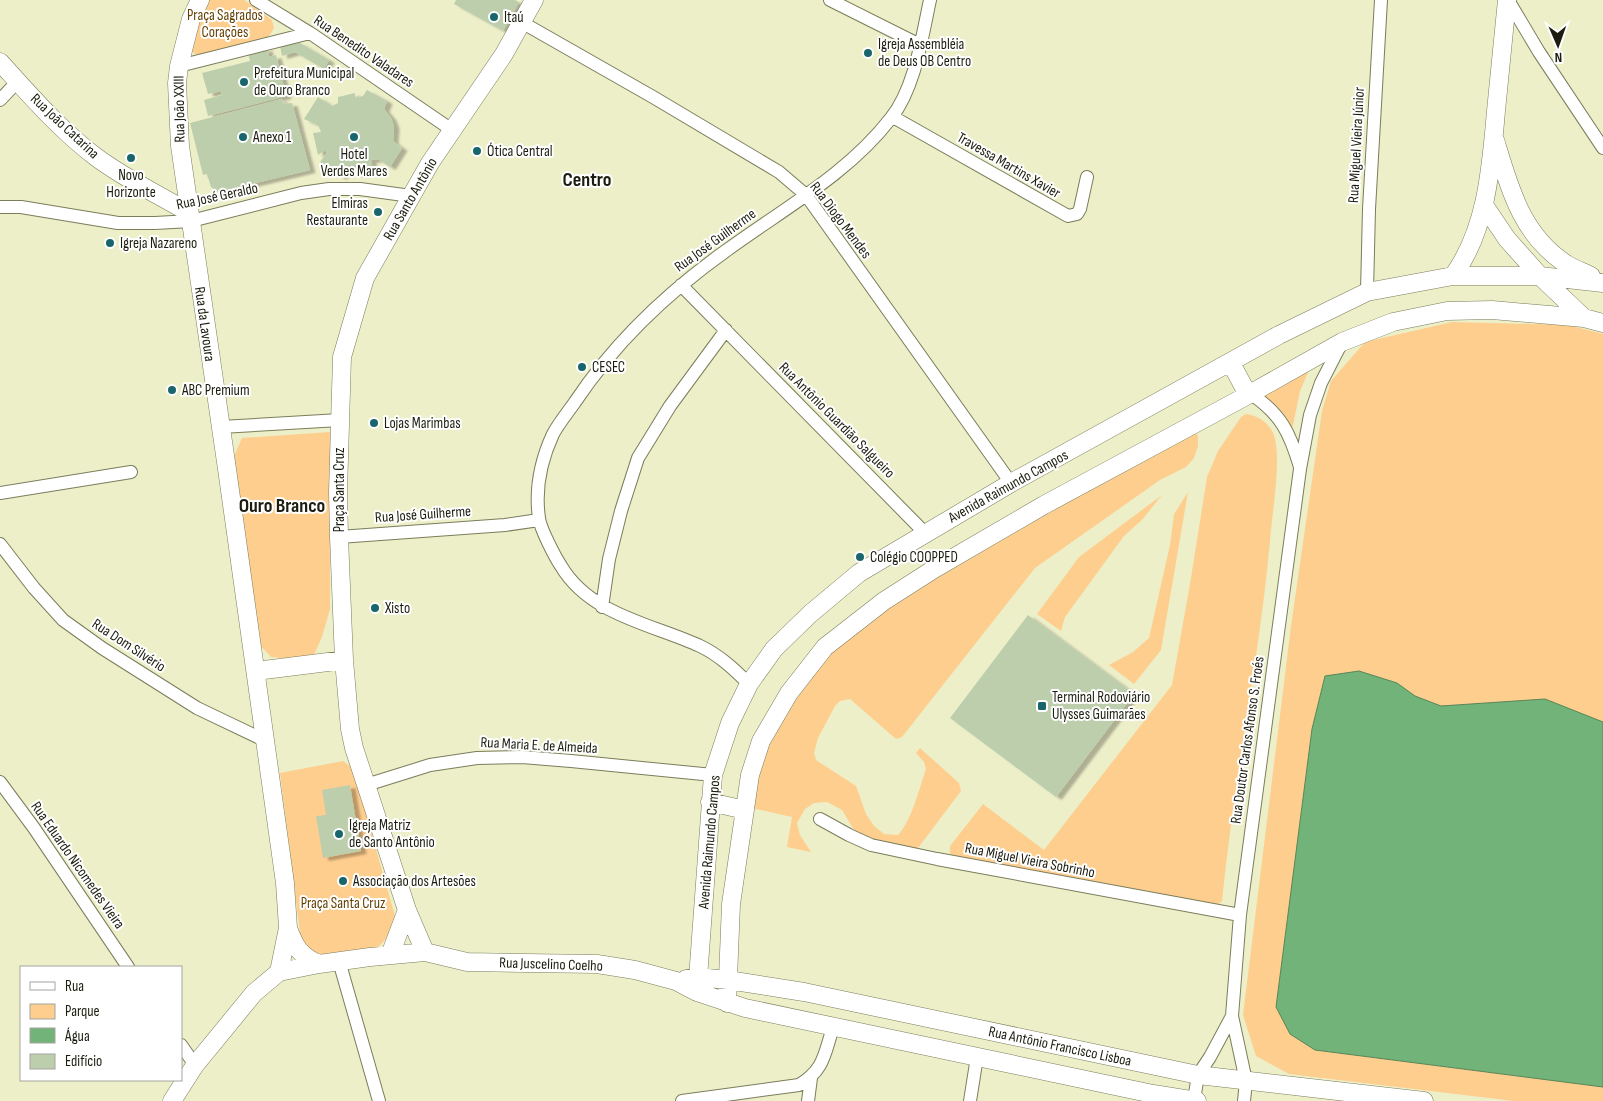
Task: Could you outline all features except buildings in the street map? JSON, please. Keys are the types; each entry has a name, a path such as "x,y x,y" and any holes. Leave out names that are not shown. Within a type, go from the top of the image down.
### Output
{"main road":[{"name":"Rua João XXIII","path":"189,216 180,146 177,83 179,66 191,19 200,0"},
{"name":"Rua Santo Antônio","path":"340,420 342,357 365,278 430,163 504,54 523,23 534,0"},
{"path":"1453,276 1465,260 1480,222 1484,205 1494,134 1508,0"},
{"name":"Rua João Catarina","path":"0,62 77,142 97,158 189,216"},
{"path":"1494,134 1517,206 1532,231 1549,250 1568,265 1603,282"},
{"path":"1484,205 1507,239 1540,276 1584,318"},
{"name":"Rua da Lavoura","path":"189,216 221,427"},
{"name":"Avenida Raimundo Campos","path":"697,985 710,802 714,775 730,723 749,684 774,649 817,608 859,573 1011,483 1279,335 1367,292 1453,276 1540,276 1603,282"},
{"name":"Avenida Raimundo Campos","path":"727,1003 731,904 750,775 761,741 789,693 825,647 884,601 934,569 1044,505 1342,342 1393,322 1447,311 1492,310 1584,318 1603,323"},
{"path":"1231,363 1249,394"},
{"name":"Praça Santa Cruz","path":"340,420 339,536 344,660 350,729 354,748 407,910 425,952"},
{"path":"221,427 285,883 288,928 279,972"},
{"path":"256,671 344,660"},
{"path":"710,802 744,810"},
{"path":"390,955 407,910"},
{"path":"288,928 293,942 301,952 307,958 319,964"},
{"path":"172,1101 195,1065 254,993 279,972 338,961 425,952"},
{"name":"Rua Juscelino Coelho","path":"425,952 467,962 597,964 635,970 697,985"},
{"name":"Rua Antônio Francisco Lisboa","path":"697,985 728,980 804,992 1198,1075 1424,1101"},
{"name":"Rua Antônio Francisco Lisboa","path":"697,985 727,1003 834,1028 1195,1101"}],"street":[{"name":"Rua Benedito Valadares","path":"256,0 310,34 452,130"},
{"path":"830,0 920,44"},
{"name":"Rua José Guilherme","path":"749,684 728,663 701,647 602,607 580,590 561,567 539,520 539,475 554,433 589,381 636,325 681,285 725,251 806,195 845,165 893,117 907,90 930,0"},
{"name":"Rua Miguel Vieira Júnior","path":"1367,292 1369,209 1381,0"},
{"path":"1508,0 1539,52 1603,148"},
{"name":"Rua Diogo Mendes","path":"523,23 779,172 806,195 1011,483"},
{"path":"179,66 310,34"},
{"path":"0,100 18,82"},
{"name":"Travessa Martins Xavier","path":"893,117 1068,216 1077,214 1080,209 1087,177"},
{"name":"Rua José Geraldo","path":"0,207 21,207 118,223 189,216 329,189 360,190 411,196"},
{"name":"Rua Antônio Guardião Salgueiro","path":"681,285 925,533"},
{"path":"602,607 609,558 618,520 638,458 670,406 726,330"},
{"name":"Rua Doutor Carlos Afonso S. Froés","path":"1232,1016 1240,916 1300,469 1310,415 1321,383 1342,342"},
{"path":"1249,394 1273,411 1292,442 1300,469"},
{"path":"221,427 340,420"},
{"path":"0,493 131,472"},
{"name":"Rua José Guilherme","path":"339,536 505,525 539,520"},
{"name":"Rua Dom Silvério","path":"0,544 34,588 63,620 102,648 197,708 266,741"},
{"name":"Rua Maria E. de Almeida","path":"366,785 430,765 477,758 522,757 714,775"},
{"name":"Rua Eduardo Nicomedes Vieira","path":"0,782 34,828 127,966"},
{"name":"Rua Miguel Vieira Sobrinho","path":"820,819 871,845 1240,916"},
{"path":"338,961 379,1101"},
{"path":"1195,1101 1198,1075 1232,1016"},
{"path":"1232,1016 1246,1081 1244,1101"},
{"path":"682,1101 799,1085 811,1078 820,1067 834,1028"},
{"path":"182,1046 195,1065"},
{"path":"970,1101 977,1057"},
{"path":"808,1101 811,1078"}],"green space":[{"name":"Praça Sagrados Corações","path":"208,0 244,0 272,20 274,28 268,38 204,55 195,54 190,49 191,40"},
{"path":"1452,322 1568,325 1603,334 1603,1101 1514,1101 1289,1074 1256,1056 1243,1015 1291,626 1322,411 1331,381 1365,342"},
{"path":"1313,361 1300,391 1292,430 1277,407 1256,395"},
{"path":"1246,414 1265,422 1271,429 1277,450 1277,475 1260,631 1233,811 1222,901 1215,907 955,858 950,853 950,846 983,804 1044,850 1172,685 1207,477 1218,451 1241,417"},
{"path":"330,432 330,609 322,637 313,657 291,659 271,657 259,644 234,456 242,438"},
{"path":"1195,432 1198,436 1198,446 1194,458 1186,467 1160,480 1035,568 902,737 896,739 850,699 840,701 835,706 818,738 814,753 816,760 856,786 866,814 874,826 884,834 898,835 911,813 926,769 924,762 916,753 920,748 959,783 961,791 918,848 909,849 859,838 842,810 827,802 814,803 805,809 797,823 800,835 811,852 787,847 792,817 748,807 768,748 798,693 824,661 856,631 891,606 966,561 1186,435"},
{"path":"1188,492 1161,650 1134,684 1109,665 1133,652 1149,638 1170,545 1174,514"},
{"path":"1162,495 1142,520 1124,536 1065,617 1061,631 1037,614 1079,557"},
{"name":"Praça Santa Cruz","path":"343,761 356,770 358,786 395,916 390,933 378,947 313,957 294,941 300,933 280,773"}],"water":[{"path":"1359,671 1397,683 1415,696 1441,706 1545,699 1603,722 1603,1087 1315,1050 1290,1034 1276,1007 1312,729 1325,676"}],"place":[{"name":"Itaú","path":"494,17"},
{"name":"Igreja Assembléia de Deus OB Centro","path":"868,53"},
{"name":"Prefeitura Municipal de Ouro Branco","path":"244,82"},
{"name":"Anexo 1","path":"243,137"},
{"name":"Hotel Verdes Mares","path":"354,137"},
{"name":"Ótica Central","path":"477,151"},
{"name":"Novo Horizonte","path":"131,158"},
{"name":"Elmiras Restaurante","path":"378,212"},
{"name":"Igreja Nazareno","path":"110,243"},
{"name":"CESEC","path":"582,367"},
{"name":"ABC Premium","path":"172,390"},
{"name":"Lojas Marimbas","path":"374,423"},
{"name":"Colégio COOPPED","path":"860,557"},
{"name":"Xisto","path":"375,608"},
{"name":"Terminal Rodoviário Ulysses Guimarães","path":"1042,706"},
{"name":"Igreja Matriz de Santo Antônio","path":"339,834"},
{"name":"Associação dos Artesões","path":"343,881"}],"district":[{"name":"Centro","path":"587,179"},
{"name":"Ouro Branco","path":"282,505"}]}
